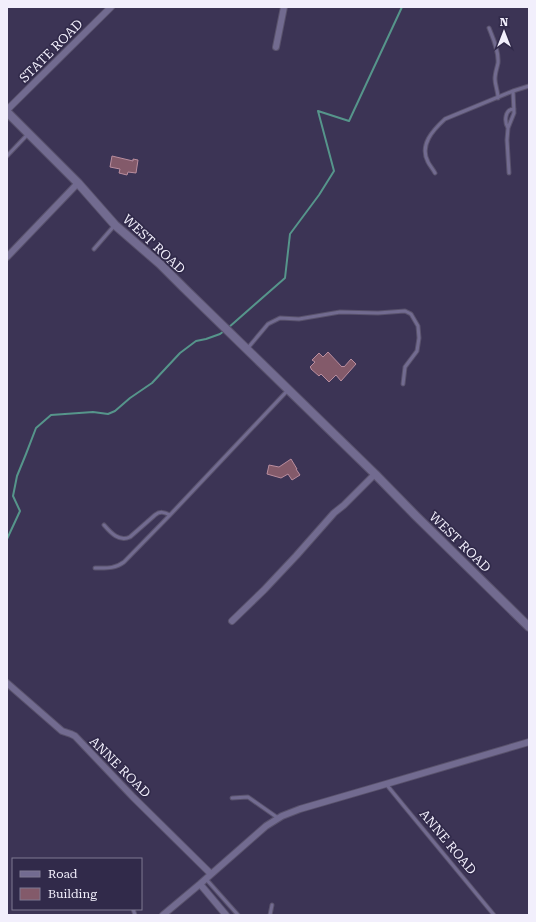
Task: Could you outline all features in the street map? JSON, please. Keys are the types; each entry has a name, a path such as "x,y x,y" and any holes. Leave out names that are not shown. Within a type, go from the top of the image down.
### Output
{"street":[{"name":"STATE ROAD","path":"7,111 111,7"},
{"path":"276,47 284,7"},
{"name":"WEST ROAD","path":"7,111 78,183 115,225 160,264 529,627"},
{"path":"7,257 78,183"},
{"path":"232,621 264,590 334,513 375,474"},
{"name":"ANNE ROAD","path":"7,682 62,731 75,736 133,797 211,874"},
{"path":"163,915 266,826 278,818 300,809 529,742"},
{"path":"200,884 226,915"}],"lane":[{"path":"489,28 498,63 495,72 495,81 498,98"},
{"path":"436,173 428,161 426,142 437,126 446,119 513,91 529,86"},
{"path":"509,173 507,149 508,128 514,109 513,91"},
{"path":"508,128 506,125 507,112 514,109"},
{"path":"7,156 28,134"},
{"path":"94,248 115,225"},
{"path":"247,349 268,324 280,318 299,319 340,312 378,313 405,311 411,314 418,326 419,338 417,351 406,367 403,384"},
{"path":"95,568 110,568 120,565 170,515 288,390"},
{"path":"104,525 117,538 126,539 158,512 164,512 170,515"},
{"name":"ANNE ROAD","path":"386,784 494,915"},
{"path":"232,798 248,797 278,818"},
{"path":"206,879 238,915"},
{"path":"270,915 272,905"}],"building":[{"path":"112,156 133,161 133,159 138,160 136,173 128,172 127,175 119,173 120,169 110,167"},
{"path":"328,352 342,367 344,367 351,359 356,364 341,381 336,375 329,382 321,374 319,376 310,367 315,362 312,360 319,353 323,357"},
{"path":"291,459 300,475 292,480 288,474 281,478 267,474 269,465 279,467"}],"waterway":[{"path":"228,328 285,278 290,234 319,195 334,171 318,111 349,121 402,7"},
{"path":"7,539 20,511 13,496 17,476 36,428 51,415 93,412 108,414 115,411 130,398 152,383 180,353 196,341 206,339 224,331"}]}
